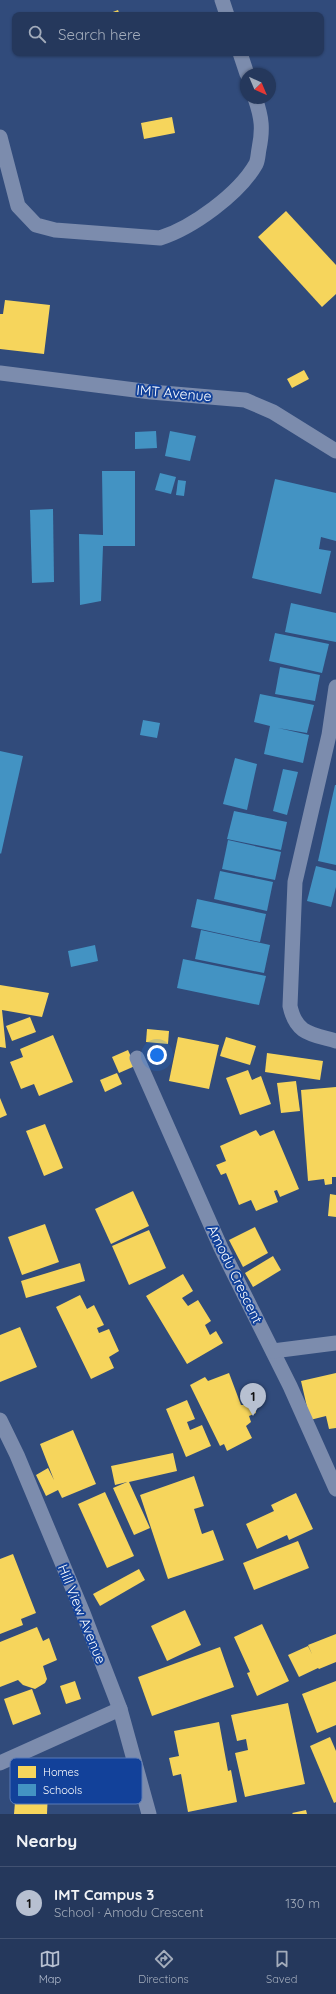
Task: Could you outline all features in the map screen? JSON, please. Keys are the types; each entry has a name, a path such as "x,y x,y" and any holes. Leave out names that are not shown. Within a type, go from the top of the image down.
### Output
{"street":[{"path":"222,0 226,12"},
{"path":"241,56 245,68"},
{"path":"0,137 18,206 36,225 56,230 160,238 176,233 200,219 236,189 256,163 263,131 257,104"},
{"name":"IMT Avenue","path":"0,373 151,392 245,400 279,415 336,451"},
{"path":"336,687 329,735 295,882 290,1006 293,1020 302,1030 336,1041"},
{"name":"Amodu Crescent","path":"137,1058 221,1248 272,1351 336,1489"},
{"path":"272,1351 336,1343"},
{"name":"Hill View Avenue","path":"0,1420 17,1455 83,1613 120,1709 134,1758"},
{"path":"11,1758 120,1709"},
{"path":"0,1763 10,1758"},
{"name":"Hill View Avenue","path":"142,1789 149,1814"}],"building: Homes":[{"path":"172,117 175,133 144,139 141,123"},
{"path":"286,211 336,265 336,294 322,307 258,237"},
{"path":"5,300 50,305 44,354 0,349 0,314 3,314"},
{"path":"304,370 309,379 292,388 287,379"},
{"path":"0,985 49,993 42,1017 2,1010 6,1048 0,1047"},
{"path":"30,1017 36,1032 12,1041 6,1026"},
{"path":"147,1029 169,1031 168,1044 146,1042"},
{"path":"53,1035 73,1082 39,1096 34,1084 21,1089 10,1062 23,1057 20,1049"},
{"path":"178,1037 219,1045 209,1089 169,1081"},
{"path":"226,1037 256,1046 250,1065 220,1056"},
{"path":"128,1050 135,1066 119,1073 112,1057"},
{"path":"267,1053 323,1061 320,1080 265,1072"},
{"path":"248,1070 252,1080 261,1076 271,1104 240,1115 226,1078"},
{"path":"117,1073 122,1084 105,1092 100,1080"},
{"path":"296,1081 300,1111 281,1113 277,1083"},
{"path":"336,1087 336,1177 332,1177 332,1184 325,1185 324,1179 308,1181 301,1090"},
{"path":"0,1098 7,1115 0,1118"},
{"path":"45,1124 63,1168 44,1176 26,1131"},
{"path":"256,1130 260,1136 274,1130 299,1189 280,1197 277,1190 274,1191 278,1202 256,1211 251,1200 239,1205 226,1173 221,1175 216,1165 226,1161 220,1146"},
{"path":"133,1191 149,1226 111,1244 95,1209"},
{"path":"330,1194 336,1195 336,1217 328,1216"},
{"path":"45,1224 59,1262 22,1275 8,1237"},
{"path":"255,1227 268,1253 243,1267 229,1240"},
{"path":"149,1230 166,1268 129,1285 112,1246"},
{"path":"273,1256 281,1270 253,1287 245,1273"},
{"path":"80,1263 85,1281 26,1298 21,1281"},
{"path":"183,1274 193,1291 182,1298 188,1306 198,1300 211,1321 205,1325 210,1335 216,1331 223,1343 187,1364 146,1296"},
{"path":"80,1295 87,1309 94,1305 104,1325 97,1328 99,1333 109,1329 119,1351 109,1357 114,1368 91,1379 56,1307"},
{"path":"20,1327 37,1367 0,1382 0,1335"},
{"path":"229,1373 241,1405 256,1405 256,1413 249,1416 251,1422 246,1426 252,1438 227,1451 224,1444 220,1446 190,1385 205,1377 208,1381"},
{"path":"336,1373 336,1428 329,1429 326,1416 310,1420 301,1381"},
{"path":"187,1400 195,1419 187,1422 190,1430 202,1425 211,1446 186,1457 166,1409"},
{"path":"73,1430 96,1484 62,1498 58,1490 46,1496 36,1475 48,1468 54,1480 40,1444"},
{"path":"173,1453 177,1471 129,1482 150,1528 134,1535 113,1488 127,1482 115,1485 111,1466"},
{"path":"194,1476 204,1506 194,1509 202,1534 213,1530 224,1560 168,1579 140,1495"},
{"path":"105,1492 134,1556 107,1568 78,1504"},
{"path":"296,1493 313,1529 289,1540 287,1535 257,1549 246,1524 274,1511 271,1505"},
{"path":"298,1541 309,1568 254,1590 243,1563"},
{"path":"13,1554 36,1613 21,1619 23,1625 0,1634 0,1559"},
{"path":"139,1569 145,1580 100,1606 93,1594"},
{"path":"185,1610 201,1645 167,1661 151,1626"},
{"path":"262,1624 289,1681 257,1696 247,1673 250,1672 234,1637"},
{"path":"37,1627 43,1641 49,1638 57,1660 43,1666 47,1679 45,1683 35,1689 23,1685 18,1680 0,1687 0,1642"},
{"path":"336,1634 336,1662 319,1669 318,1668 299,1677 288,1655 308,1646 312,1654 308,1645"},
{"path":"220,1647 234,1687 152,1716 138,1677"},
{"path":"75,1681 81,1699 66,1704 60,1686"},
{"path":"336,1681 336,1725 317,1733 302,1694"},
{"path":"32,1689 41,1714 13,1725 4,1699"},
{"path":"288,1703 305,1784 245,1797 235,1753 248,1750 246,1739 237,1741 231,1715"},
{"path":"219,1722 228,1771 231,1770 237,1802 188,1812 181,1774 173,1776 169,1758 179,1756 174,1731"},
{"path":"330,1737 336,1751 336,1802 334,1803 310,1746"},
{"path":"15,1804 47,1804 47,1814 14,1814"},
{"path":"306,1810 307,1814 292,1813"}],"building: Schools":[{"path":"156,431 157,448 135,449 135,432"},
{"path":"170,431 196,436 190,461 165,456"},
{"path":"102,471 135,471 135,546 103,546 101,601 80,605 79,534 103,535"},
{"path":"160,473 176,477 171,494 155,490"},
{"path":"275,479 336,493 336,541 321,537 319,549 331,551 321,594 252,578"},
{"path":"178,480 186,481 184,496 176,495"},
{"path":"53,509 54,582 32,583 30,510"},
{"path":"291,603 336,613 336,642 285,632"},
{"path":"275,633 329,644 322,673 269,661"},
{"path":"280,667 320,675 315,701 275,694"},
{"path":"260,694 314,705 307,733 278,728 309,735 303,763 264,754 270,726 254,722"},
{"path":"143,720 160,723 157,738 140,735"},
{"path":"0,751 23,756 1,854 0,853"},
{"path":"235,758 257,764 247,810 223,804"},
{"path":"283,769 298,772 287,815 273,811"},
{"path":"336,785 336,865 318,861"},
{"path":"234,811 287,822 281,850 227,839"},
{"path":"228,840 281,852 275,880 222,869"},
{"path":"316,866 336,871 336,887 331,907 307,901"},
{"path":"220,871 273,882 267,911 214,899"},
{"path":"197,899 266,914 260,942 191,927"},
{"path":"201,930 270,945 264,973 195,959"},
{"path":"95,945 98,961 71,967 68,951"},
{"path":"183,959 266,976 259,1005 177,988"}],"place":[{"name":"IMT Campus 3","path":"253,1416"}]}
